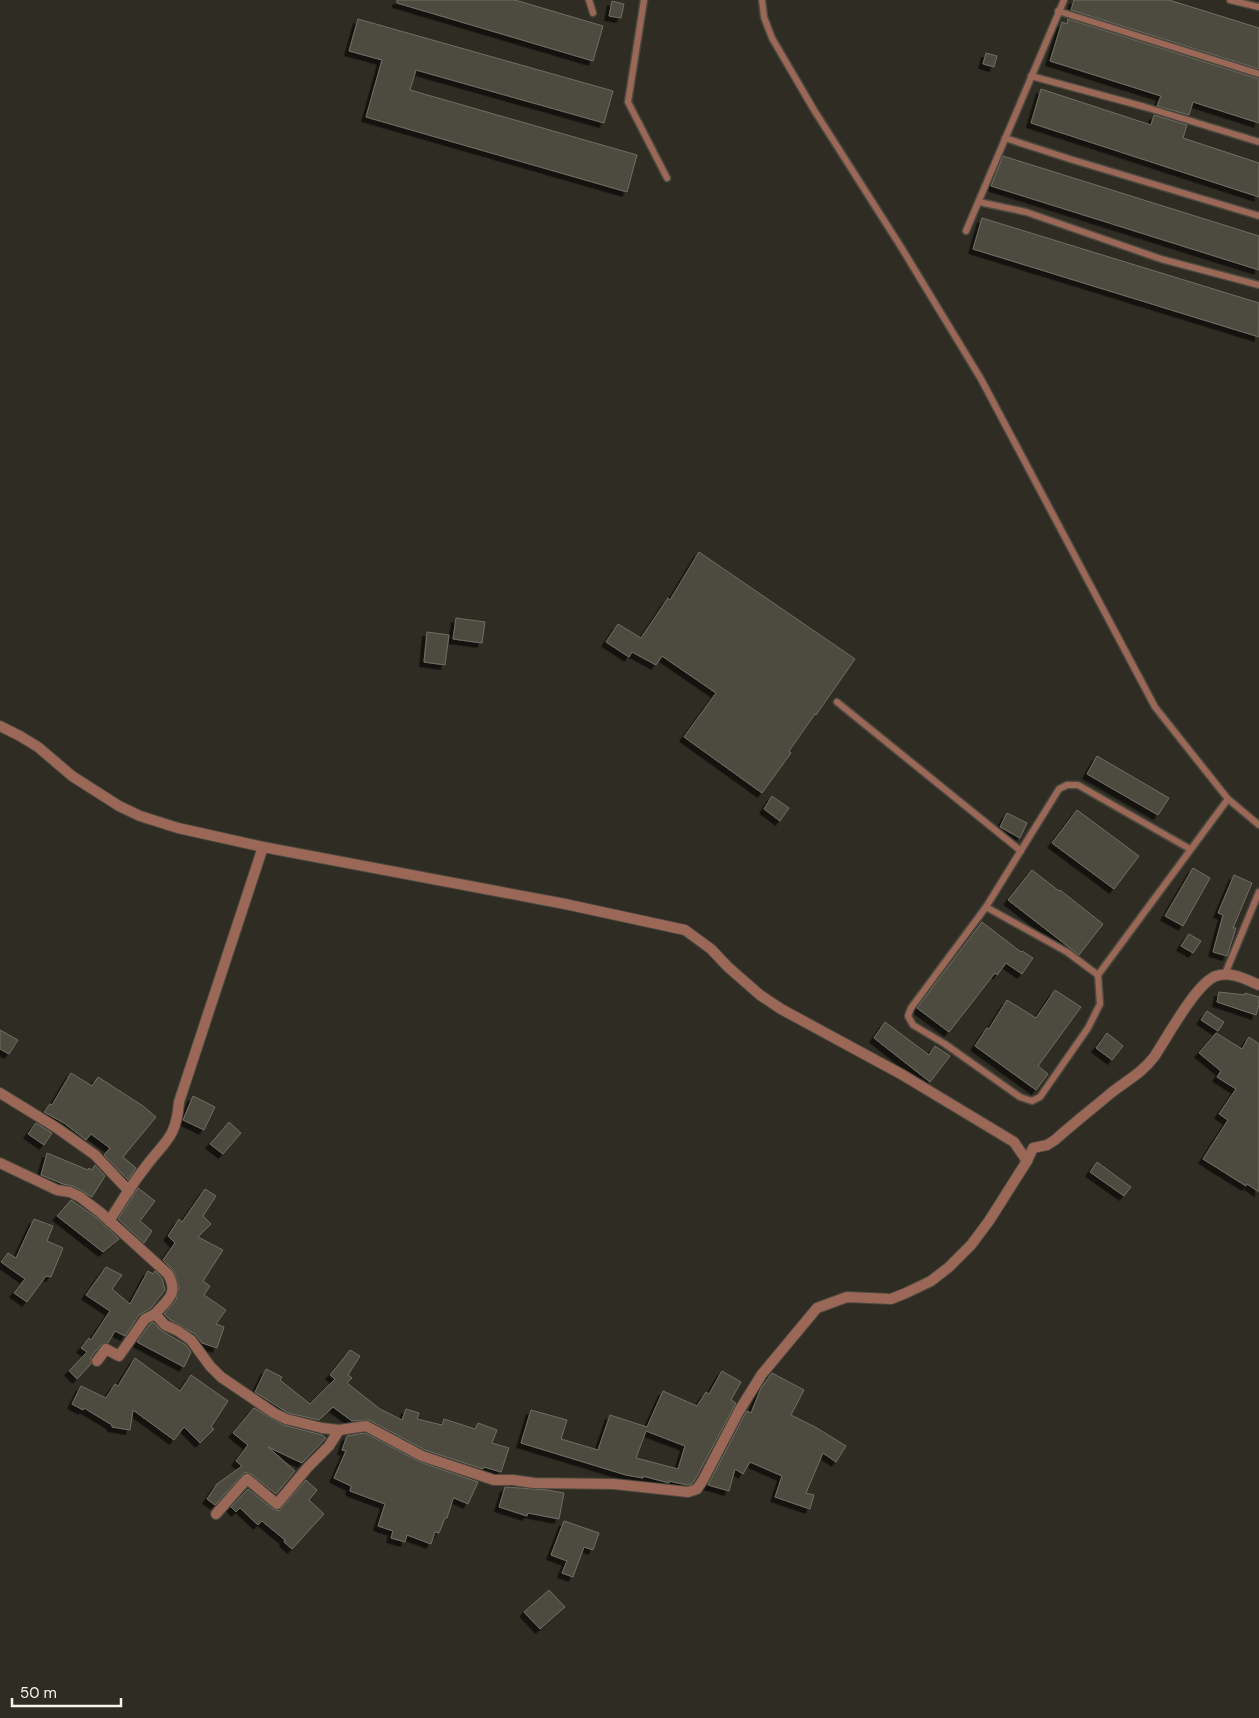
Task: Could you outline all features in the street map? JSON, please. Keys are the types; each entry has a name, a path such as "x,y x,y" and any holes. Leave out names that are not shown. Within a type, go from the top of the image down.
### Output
{"street":[{"path":"0,726 38,748 72,776 119,806 140,816 178,828 263,847 565,904 685,930 711,949 760,995 781,1009 901,1074 1014,1142 1027,1161"},
{"path":"109,1221 144,1168 168,1141 173,1132 178,1119 179,1102 263,847"},
{"path":"155,1314 165,1325 191,1340 210,1366 221,1376 274,1413 286,1419 305,1425 339,1430 366,1426 422,1456 494,1480 534,1483 614,1484 688,1492 697,1489 739,1411 762,1374 816,1308 847,1297 891,1299 906,1294 931,1281 971,1245 989,1221 1027,1161 1033,1148 1047,1145 1055,1140 1112,1092 1143,1070 1198,990 1215,976 1225,974 1234,975 1259,985"},
{"path":"0,1093 57,1128 95,1155 128,1192"},
{"path":"0,1163 57,1190 80,1196 168,1274 174,1284 173,1292 169,1298 155,1314 145,1319 119,1356 106,1349 97,1361"},
{"path":"216,1514 247,1479 277,1504 308,1467 329,1446 339,1430"}],"lane":[{"path":"589,0 593,13"},
{"path":"644,0 628,102 667,178"},
{"path":"762,0 764,17 772,38 814,110 981,378 1155,707 1228,799 1259,825"},
{"path":"966,231 1064,0"},
{"path":"1230,0 1259,7"},
{"path":"1058,11 1259,74"},
{"path":"1031,76 1145,107 1259,142"},
{"path":"1005,138 1259,216"},
{"path":"979,202 1026,212 1162,259 1259,285"},
{"path":"837,702 1021,851"},
{"path":"1190,849 1078,785 1067,785 1059,790 986,907 911,1008 908,1016 913,1025 945,1044 1020,1097 1032,1101 1040,1097 1088,1028 1100,1004 1098,976 1228,799"},
{"path":"1225,974 1259,892"},
{"path":"986,907 1067,952 1098,976"}],"building":[{"path":"397,0 515,0 603,26 593,61 397,3"},
{"path":"1074,0 1169,0 1259,28 1259,69 1071,10"},
{"path":"612,1 624,4 621,18 609,16"},
{"path":"358,19 613,91 604,123 416,70 410,90 637,155 627,192 366,117 382,60 349,51"},
{"path":"1068,19 1259,79 1259,123 1193,102 1189,115 1157,106 1161,96 1050,61 1062,22 1067,24"},
{"path":"986,53 997,56 994,67 983,64"},
{"path":"1041,89 1151,125 1154,115 1187,125 1183,138 1259,163 1259,197 1031,123"},
{"path":"1003,156 1259,236 1259,270 991,186"},
{"path":"982,218 1259,303 1259,337 973,249"},
{"path":"699,552 855,659 789,751 791,753 762,793 684,737 716,693 662,656 656,665 632,652 629,657 606,642 618,624 641,638 668,598 670,600"},
{"path":"456,618 485,622 482,643 453,639"},
{"path":"427,632 449,635 445,665 424,662"},
{"path":"1097,756 1169,798 1158,815 1087,774"},
{"path":"772,796 789,808 780,821 764,809"},
{"path":"1077,810 1139,856 1114,889 1052,843"},
{"path":"1007,813 1027,823 1020,838 1000,827"},
{"path":"1193,868 1210,878 1183,926 1165,916"},
{"path":"1032,870 1103,924 1079,955 1008,900"},
{"path":"1234,875 1252,883 1233,928 1236,928 1227,956 1213,952 1223,915 1218,913"},
{"path":"982,922 1021,952 1033,958 1022,974 1006,963 997,975 995,973 949,1032 917,1008"},
{"path":"1189,934 1201,941 1193,953 1181,946"},
{"path":"1055,990 1081,1007 1038,1066 1048,1074 1036,1090 975,1046 987,1028 989,1029 1007,1000 1036,1018"},
{"path":"1219,992 1245,995 1245,993 1259,997 1256,1015 1217,1002"},
{"path":"1207,1011 1224,1022 1218,1031 1201,1020"},
{"path":"885,1022 929,1055 935,1046 950,1056 930,1082 874,1038"},
{"path":"0,1030 18,1040 9,1054 0,1049"},
{"path":"1107,1033 1123,1046 1112,1060 1096,1048"},
{"path":"1216,1033 1242,1049 1249,1037 1259,1044 1259,1192 1203,1159 1228,1120 1219,1114 1236,1089 1217,1077 1221,1071 1199,1053"},
{"path":"71,1073 92,1086 98,1077 143,1106 156,1117 123,1157 136,1168 128,1180 104,1155 110,1148 91,1134 86,1140 64,1123 44,1112 50,1104 52,1105"},
{"path":"193,1096 215,1107 204,1130 183,1120"},
{"path":"229,1122 241,1133 223,1154 210,1144"},
{"path":"36,1123 52,1133 44,1145 28,1134"},
{"path":"47,1153 88,1170 89,1168 92,1170 95,1165 105,1176 92,1197 73,1186 41,1175"},
{"path":"1097,1162 1131,1187 1124,1196 1090,1172"},
{"path":"138,1188 155,1201 140,1221 152,1231 144,1243 118,1219"},
{"path":"205,1189 216,1196 203,1216 211,1224 198,1237 223,1250 203,1281 210,1286 204,1295 226,1310 216,1324 224,1327 217,1348 202,1343 195,1334 164,1314 176,1300 179,1287 174,1271 163,1260 175,1243 168,1236 179,1219 182,1222"},
{"path":"71,1200 97,1218 119,1239 103,1252 57,1216"},
{"path":"34,1219 53,1226 47,1241 63,1248 51,1277 46,1276 27,1302 14,1293 25,1279 1,1262 8,1253 16,1258"},
{"path":"106,1267 122,1275 112,1289 130,1304 148,1271 153,1274 155,1271 162,1278 165,1290 151,1308 139,1315 125,1336 115,1331 108,1343 101,1345 91,1357 91,1364 77,1379 69,1371 87,1352 81,1348 89,1338 91,1340 110,1311 86,1295"},
{"path":"153,1322 162,1331 186,1345 191,1352 184,1367 137,1342"},
{"path":"350,1350 360,1356 348,1375 352,1378 347,1383 380,1409 402,1420 406,1409 419,1413 417,1419 442,1425 444,1419 475,1429 478,1423 497,1430 492,1443 509,1448 501,1472 484,1467 483,1469 425,1450 369,1420 352,1421 333,1407 319,1420 288,1413 255,1392 266,1369 282,1377 280,1380 310,1404 335,1379 330,1375"},
{"path":"135,1358 180,1391 191,1375 228,1401 211,1427 214,1429 200,1443 184,1427 174,1440 133,1410 130,1430 112,1427 112,1425 84,1408 83,1410 72,1404 81,1386 106,1398 115,1384 118,1386"},
{"path":"722,1371 741,1382 731,1400 736,1403 692,1484 687,1485 669,1481 669,1483 643,1476 643,1478 626,1475 521,1443 531,1410 567,1420 561,1439 598,1450 610,1415 647,1427 663,1391 697,1406 706,1392 709,1394","holes":["646,1431 685,1446 678,1469 636,1458"]},
{"path":"772,1373 804,1390 791,1415 846,1446 836,1462 823,1453 806,1493 814,1495 810,1509 775,1497 782,1476 750,1462 743,1474 735,1469 729,1491 708,1485 745,1414 747,1411 751,1413 761,1388"},
{"path":"254,1408 283,1425 322,1435 326,1438 302,1463 268,1447 295,1471 276,1494 251,1474 245,1472 215,1505 207,1499 217,1484 242,1466 236,1461 248,1445 233,1433"},
{"path":"365,1433 420,1462 478,1482 468,1504 453,1499 447,1518 445,1518 439,1533 435,1532 431,1544 407,1535 405,1542 391,1538 393,1531 378,1526 385,1504 350,1491 351,1486 334,1478 346,1451 342,1450 347,1436"},
{"path":"306,1480 317,1490 309,1500 324,1514 292,1549 284,1542 285,1540 262,1521 258,1525 240,1508 236,1512 231,1507 248,1489 273,1509 279,1511"},
{"path":"505,1487 564,1493 559,1519 528,1513 527,1516 499,1507"},
{"path":"564,1521 599,1533 593,1550 584,1547 573,1577 562,1573 567,1561 551,1555"},
{"path":"549,1590 565,1607 540,1629 524,1612"}]}
